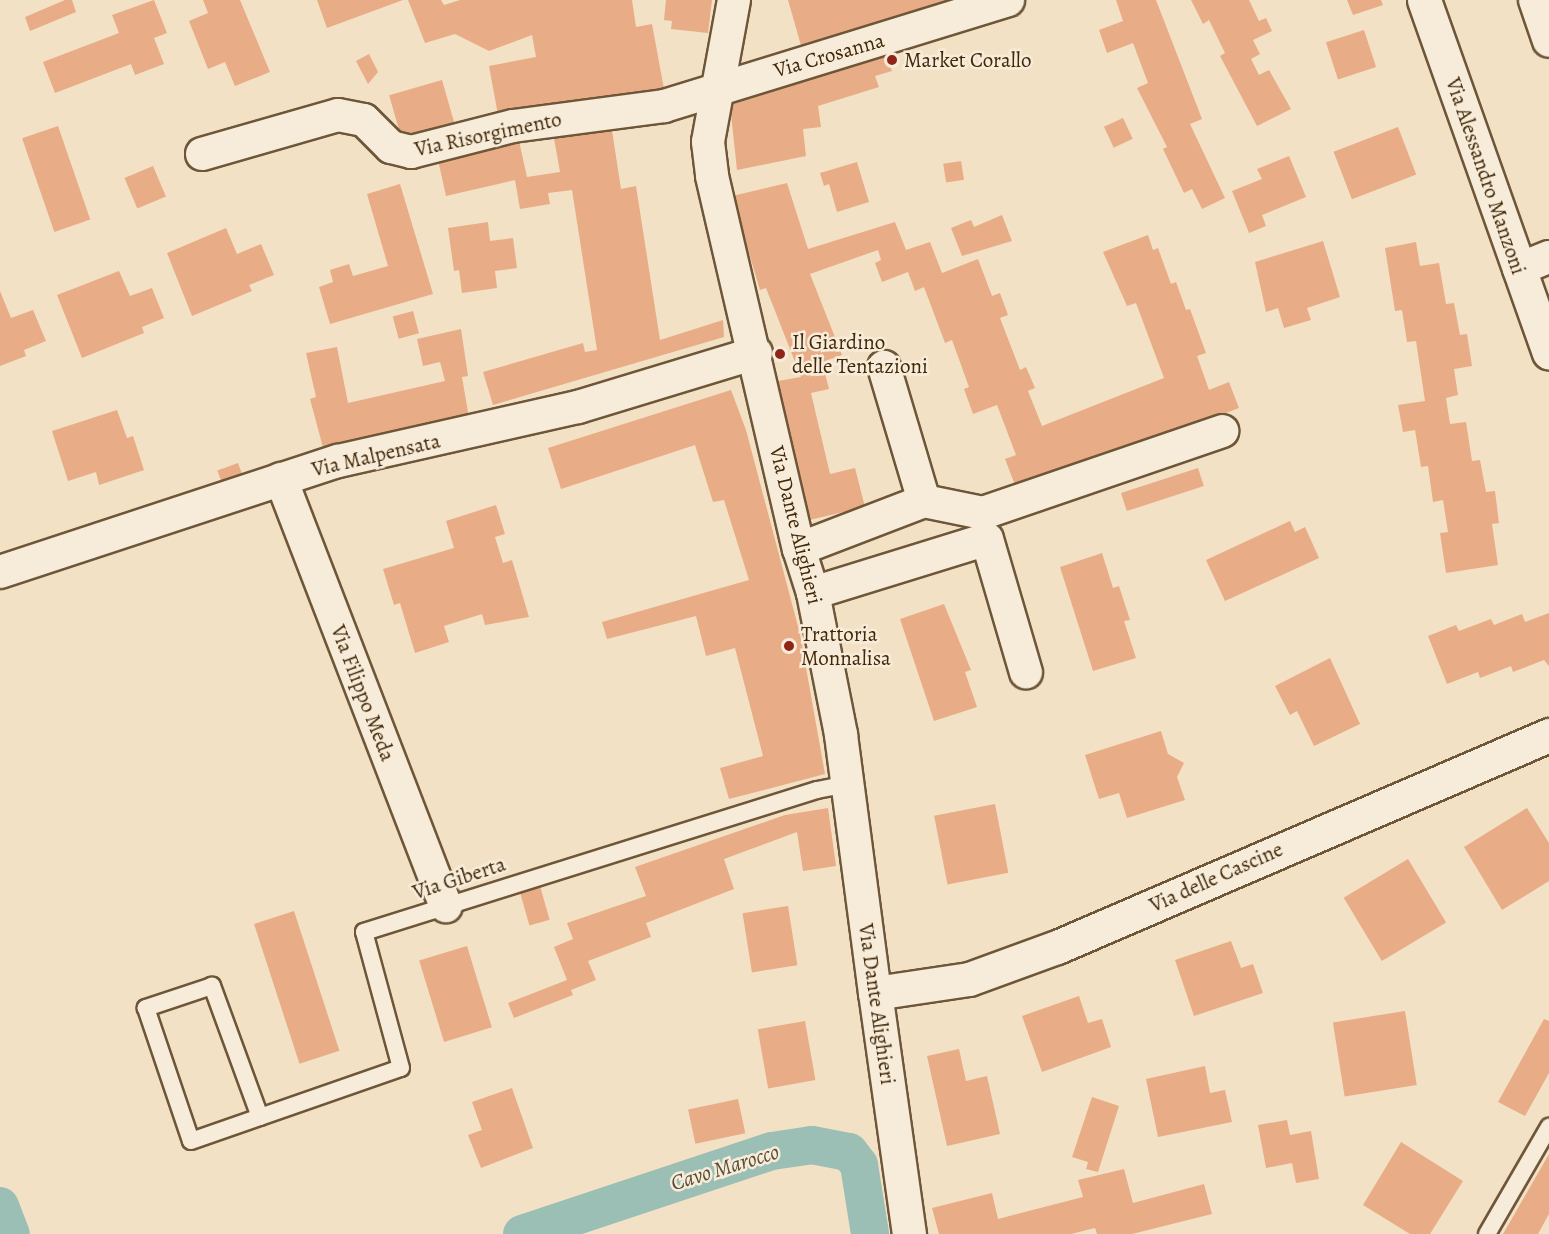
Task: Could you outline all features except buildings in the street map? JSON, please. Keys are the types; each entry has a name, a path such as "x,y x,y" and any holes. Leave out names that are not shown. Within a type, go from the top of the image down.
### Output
{"street":[{"name":"Via Dante Alighieri","path":"734,0 708,142 711,176 756,353 799,549 813,593 847,784 909,1234"},
{"name":"Via Crosanna","path":"718,88 1008,0"},
{"name":"Via Alessandro Manzoni","path":"1424,0 1549,353"},
{"path":"1535,0 1549,41"},
{"name":"Via Risorgimento","path":"202,154 338,116 364,120 400,151 422,151 513,126 664,106 718,88"},
{"path":"1519,268 1549,257"},
{"name":"Via Malpensata","path":"0,572 338,461 578,407 756,353"},
{"path":"884,367 924,501"},
{"path":"799,549 924,501 983,513 1222,431"},
{"name":"Via Filippo Meda","path":"281,479 446,906"},
{"path":"813,593 987,539 1026,672"},
{"name":"Via delle Cascine","path":"875,993 969,979 1057,947 1549,735"}],"lane":[{"name":"Via Giberta","path":"260,1117 212,986 146,1008 191,1141 402,1068 364,932 817,790 847,784"},
{"path":"1487,1234 1549,1127"}],"waterway":[{"name":"Cavo Marocco","path":"522,1234 772,1151 812,1145 849,1152 859,1165 870,1234"},
{"name":"Cavo Marocco","path":"0,1206 11,1234"}],"place":[{"name":"Market Corallo","path":"892,60"},
{"name":"Il Giardino delle Tentazioni","path":"780,354"},
{"name":"Trattoria Monnalisa","path":"789,646"}]}
